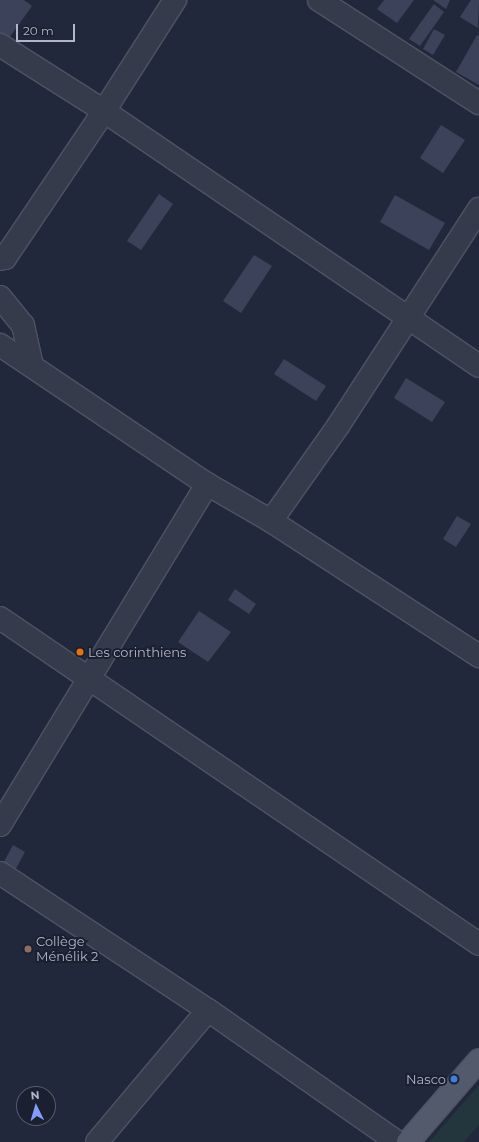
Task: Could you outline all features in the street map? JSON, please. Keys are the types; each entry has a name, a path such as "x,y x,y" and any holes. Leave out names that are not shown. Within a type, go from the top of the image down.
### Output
{"main road":[{"path":"408,1142 479,1060"}],"street":[{"path":"2,264 175,0"},
{"path":"319,0 479,103"},
{"path":"0,45 104,110 479,366"},
{"path":"271,521 338,426 479,209"},
{"path":"0,297 23,325 32,366"},
{"path":"0,344 207,484 271,521 479,656"},
{"path":"0,825 89,677 148,586 207,484"},
{"path":"0,618 89,677 479,944"},
{"path":"0,873 208,1010 397,1142"},
{"path":"96,1142 208,1010"}],"shaded area":[{"path":"479,1085 479,1125 464,1142 429,1142"}],"building":[{"path":"0,0 24,0 32,6 7,41 0,37"},
{"path":"384,0 414,0 397,23 377,9"},
{"path":"433,0 450,0 446,9"},
{"path":"471,0 479,0 478,28 460,17"},
{"path":"434,4 444,12 420,46 409,39"},
{"path":"434,29 445,35 433,55 423,49"},
{"path":"477,35 479,36 479,85 456,72"},
{"path":"441,125 465,140 443,173 420,158"},
{"path":"159,194 173,204 141,250 127,241"},
{"path":"395,195 445,223 429,250 380,222"},
{"path":"254,255 272,266 241,313 223,301"},
{"path":"284,359 326,386 316,401 274,374"},
{"path":"406,378 445,402 432,422 394,398"},
{"path":"457,516 471,524 456,547 443,539"},
{"path":"235,589 256,604 249,614 228,600"},
{"path":"199,611 231,632 208,662 178,642"},
{"path":"13,845 25,852 12,876 0,869"}],"place":[{"name":"Les corinthiens","path":"80,652"},
{"name":"Collège Ménélik 2","path":"28,949"},
{"name":"Nasco","path":"454,1079"}]}
